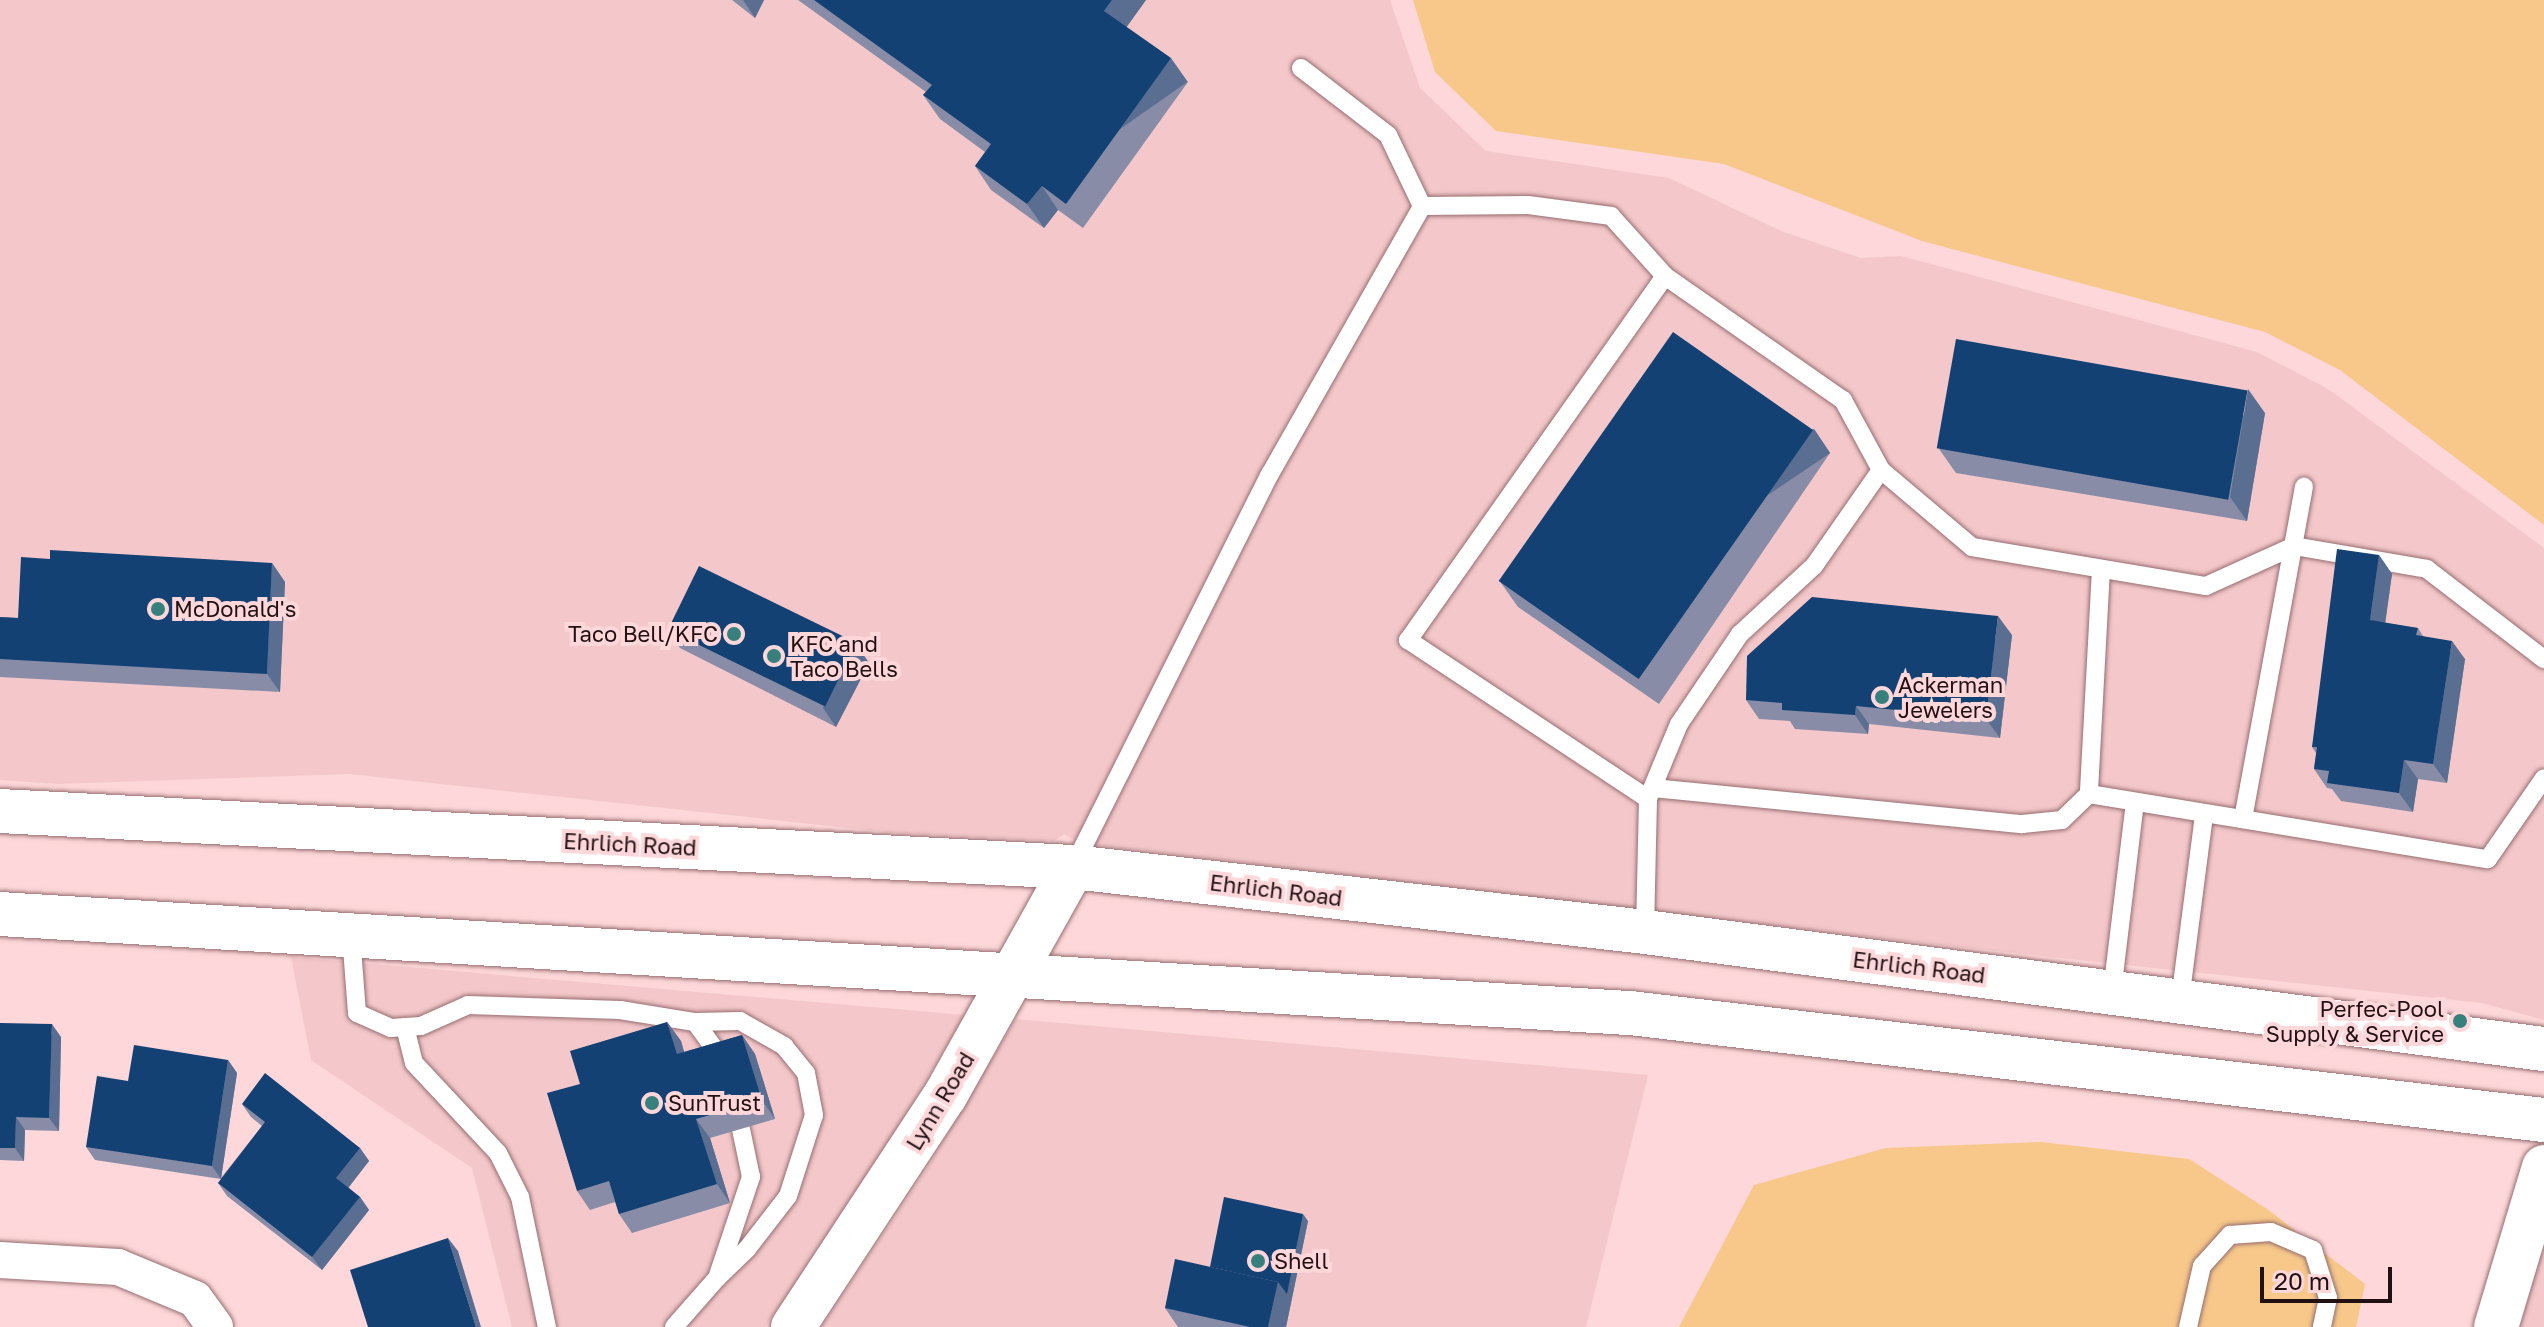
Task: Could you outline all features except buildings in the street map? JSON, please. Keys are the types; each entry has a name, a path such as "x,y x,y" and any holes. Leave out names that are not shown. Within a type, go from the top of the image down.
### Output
{"main road":[{"name":"Ehrlich Road","path":"0,811 1073,867 1645,932 2544,1049"},
{"name":"Lynn Road","path":"793,1327 928,1123 1073,867"},
{"path":"0,914 1630,1013 2544,1120"},
{"path":"2496,1327 2544,1167"}],"street":[{"path":"0,1260 118,1267 195,1299 215,1327"}],"lane":[{"path":"1301,68 1388,135 1422,206"},
{"path":"1422,206 1528,205 1611,216 1665,276 1843,400 1881,470 1972,547 2206,586 2294,546 2427,569 2544,659"},
{"path":"1073,867 1270,474 1422,206"},
{"path":"1665,276 1408,640 1651,793 2022,824 2062,820 2089,794 2101,569"},
{"path":"1645,932 1651,793 1679,724 1740,634 1814,566 1881,470"},
{"path":"2243,819 2304,487"},
{"path":"2089,794 2488,859 2544,778"},
{"path":"2112,992 2135,802"},
{"path":"2180,1000 2204,814"},
{"path":"351,935 357,1013 391,1028 421,1026 468,1005 620,1010 695,1022 740,1021 784,1046 806,1073 814,1115 788,1196 747,1249 674,1327"},
{"path":"695,1022 725,1063"},
{"path":"405,1027 414,1063 498,1153 520,1197 547,1327"},
{"path":"717,1278 751,1177 741,1129"},
{"path":"2188,1327 2202,1266 2230,1235 2271,1232 2313,1250 2328,1298 2322,1327"}],"shaded area":[{"path":"0,0 1390,0 1420,88 1486,151 1669,178 1781,231 1861,258 1901,256 2257,352 2328,389 2544,548 2544,1020 2482,1003 1949,946 1080,843 1064,834 1054,841 895,833 349,774 57,784 0,780"},
{"path":"1413,0 2544,0 2544,525 2340,370 2265,332 1922,241 1724,164 1496,131 1435,72"},
{"path":"291,957 965,1015 884,1151 765,1327 512,1327 472,1168 311,1060"},
{"path":"1016,1019 1648,1075 1586,1327 821,1327 923,1175"},
{"path":"2041,1142 2189,1159 2267,1209 2365,1284 2356,1327 1679,1327 1754,1185 1886,1148"},
{"path":"2544,1240 2544,1327 2520,1327"}],"place":[{"name":"McDonald's","path":"158,609"},
{"name":"Taco Bell/KFC","path":"734,634"},
{"name":"KFC and Taco Bells","path":"774,656"},
{"name":"Ackerman Jewelers","path":"1882,697"},
{"name":"Perfec-Pool Supply & Service","path":"2460,1021"},
{"name":"SunTrust","path":"652,1103"},
{"name":"Shell","path":"1258,1261"}]}
